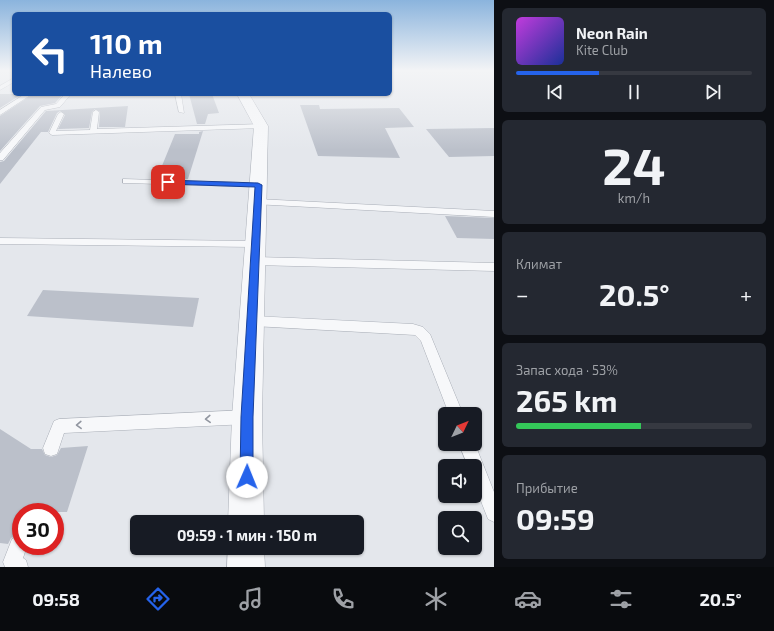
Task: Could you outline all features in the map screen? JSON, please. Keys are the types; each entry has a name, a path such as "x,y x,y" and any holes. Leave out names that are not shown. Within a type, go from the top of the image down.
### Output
{"street":[{"path":"245,97 261,126 247,417 246,515"},
{"path":"246,555 246,567"}],"lane":[{"path":"0,113 24,97"},
{"path":"0,158 43,108 58,106 65,97"},
{"path":"179,97 182,112"},
{"path":"93,132 96,112"},
{"path":"61,114 52,134 261,126"},
{"path":"126,181 494,214"},
{"path":"0,241 494,266"},
{"path":"252,321 413,329 419,331 426,338 453,407"},
{"path":"51,448 59,426 247,417"},
{"path":"470,451 494,513"},
{"path":"14,555 12,562 19,567"}],"building":[{"path":"0,97 17,97 0,108"},
{"path":"28,97 60,97 55,103 40,106 0,151 0,116"},
{"path":"190,97 213,97 219,113 208,114 205,124 197,124"},
{"path":"300,105 319,105 320,109 399,108 414,127 385,128 400,158 318,156"},
{"path":"128,106 125,127 99,127 100,112 95,109 92,112 89,128 58,129 65,115 60,111 57,113 48,132 41,132 0,184 0,162 4,161 46,111"},
{"path":"494,128 494,156 449,157 426,129"},
{"path":"203,131 188,179 157,178 175,134 199,134 199,132"},
{"path":"445,216 494,218 494,239 457,238"},
{"path":"43,290 199,298 193,327 27,316"},
{"path":"0,429 31,449 42,449 45,455 51,457 57,455 61,448 88,446 67,512 64,512 64,503 12,503 12,538 8,544 0,543"}],"route":[{"path":"168,182 258,185 247,417 247,477"}]}
